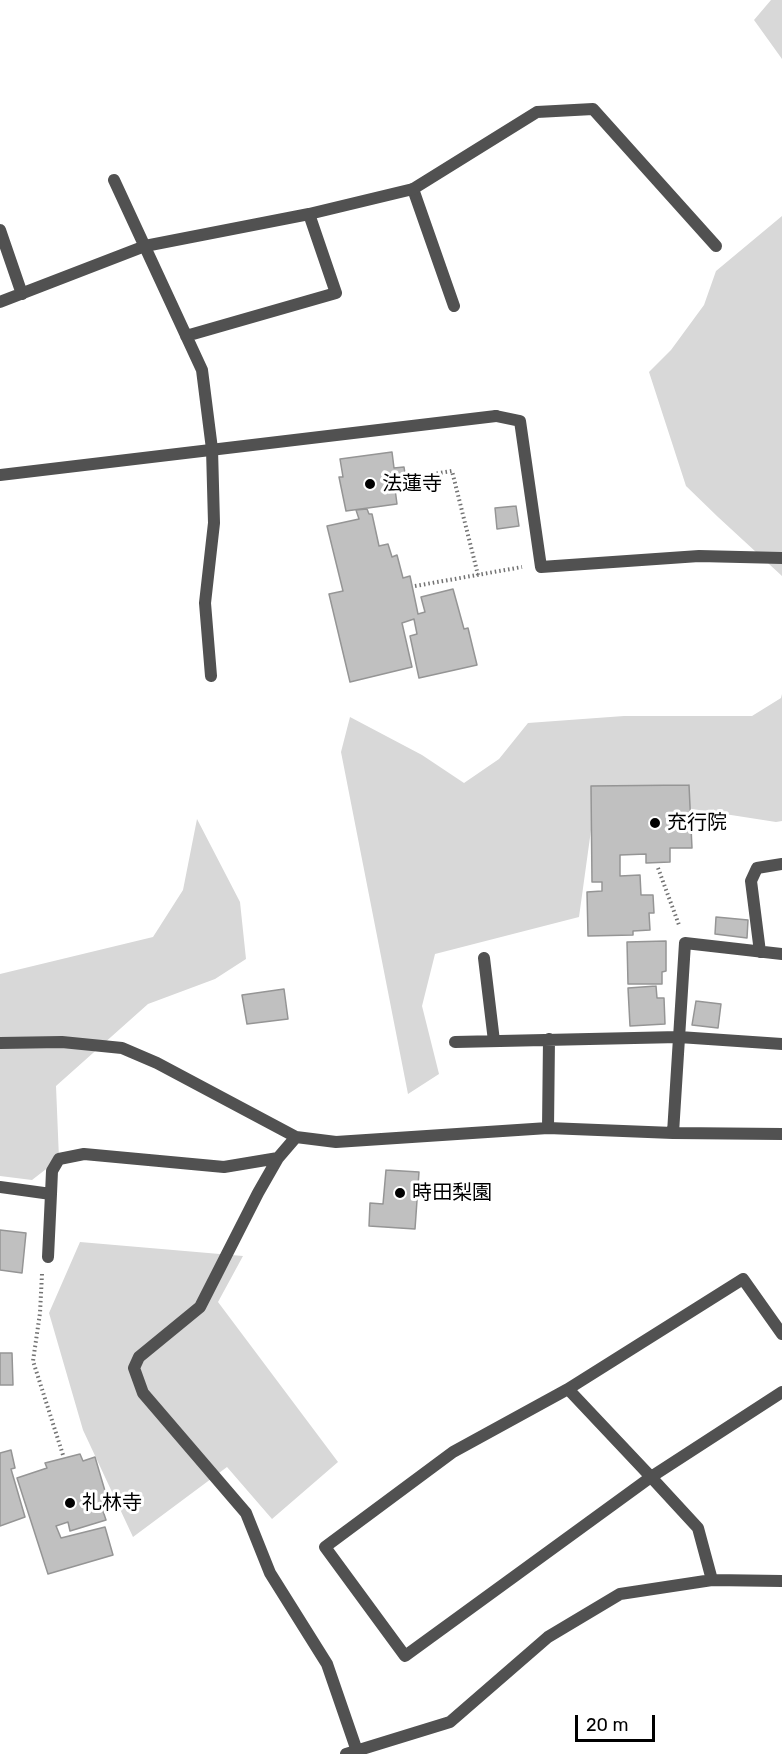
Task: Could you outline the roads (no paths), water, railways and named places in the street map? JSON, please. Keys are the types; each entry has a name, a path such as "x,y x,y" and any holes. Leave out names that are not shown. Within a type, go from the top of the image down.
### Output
{"street":[{"path":"0,303 145,246 309,214 413,189 537,112 593,109 716,246"},
{"path":"114,180 202,370 212,449 214,523 205,603 211,676"},
{"path":"413,189 454,306"},
{"path":"186,336 336,293 309,214"},
{"path":"0,230 22,294"},
{"path":"0,475 496,416 520,421 541,567 699,556 782,558"},
{"path":"760,952 751,881 757,868 782,864"},
{"path":"673,1133 685,943 782,954"},
{"path":"484,958 494,1041"},
{"path":"455,1042 679,1037 782,1044"},
{"path":"548,1128 549,1039"},
{"path":"0,1043 62,1042 122,1048 157,1063 296,1137 336,1143 548,1128 782,1134"},
{"path":"296,1137 278,1158 258,1193 200,1307 139,1358 134,1368 143,1393 246,1514 270,1573 327,1664 351,1752 450,1722 548,1637 620,1594 712,1580 782,1581"},
{"path":"48,1257 52,1171 59,1159 84,1154 224,1167 278,1158"},
{"path":"0,1187 51,1194"},
{"path":"782,1334 743,1279 568,1389 453,1452 324,1547 405,1656 651,1478 782,1392"},
{"path":"568,1389 698,1528 712,1580"}],"place":[{"name":"法蓮寺","path":"370,484"},
{"name":"充行院","path":"655,823"},
{"name":"時田梨園","path":"400,1193"},
{"name":"礼林寺","path":"70,1503"}]}
